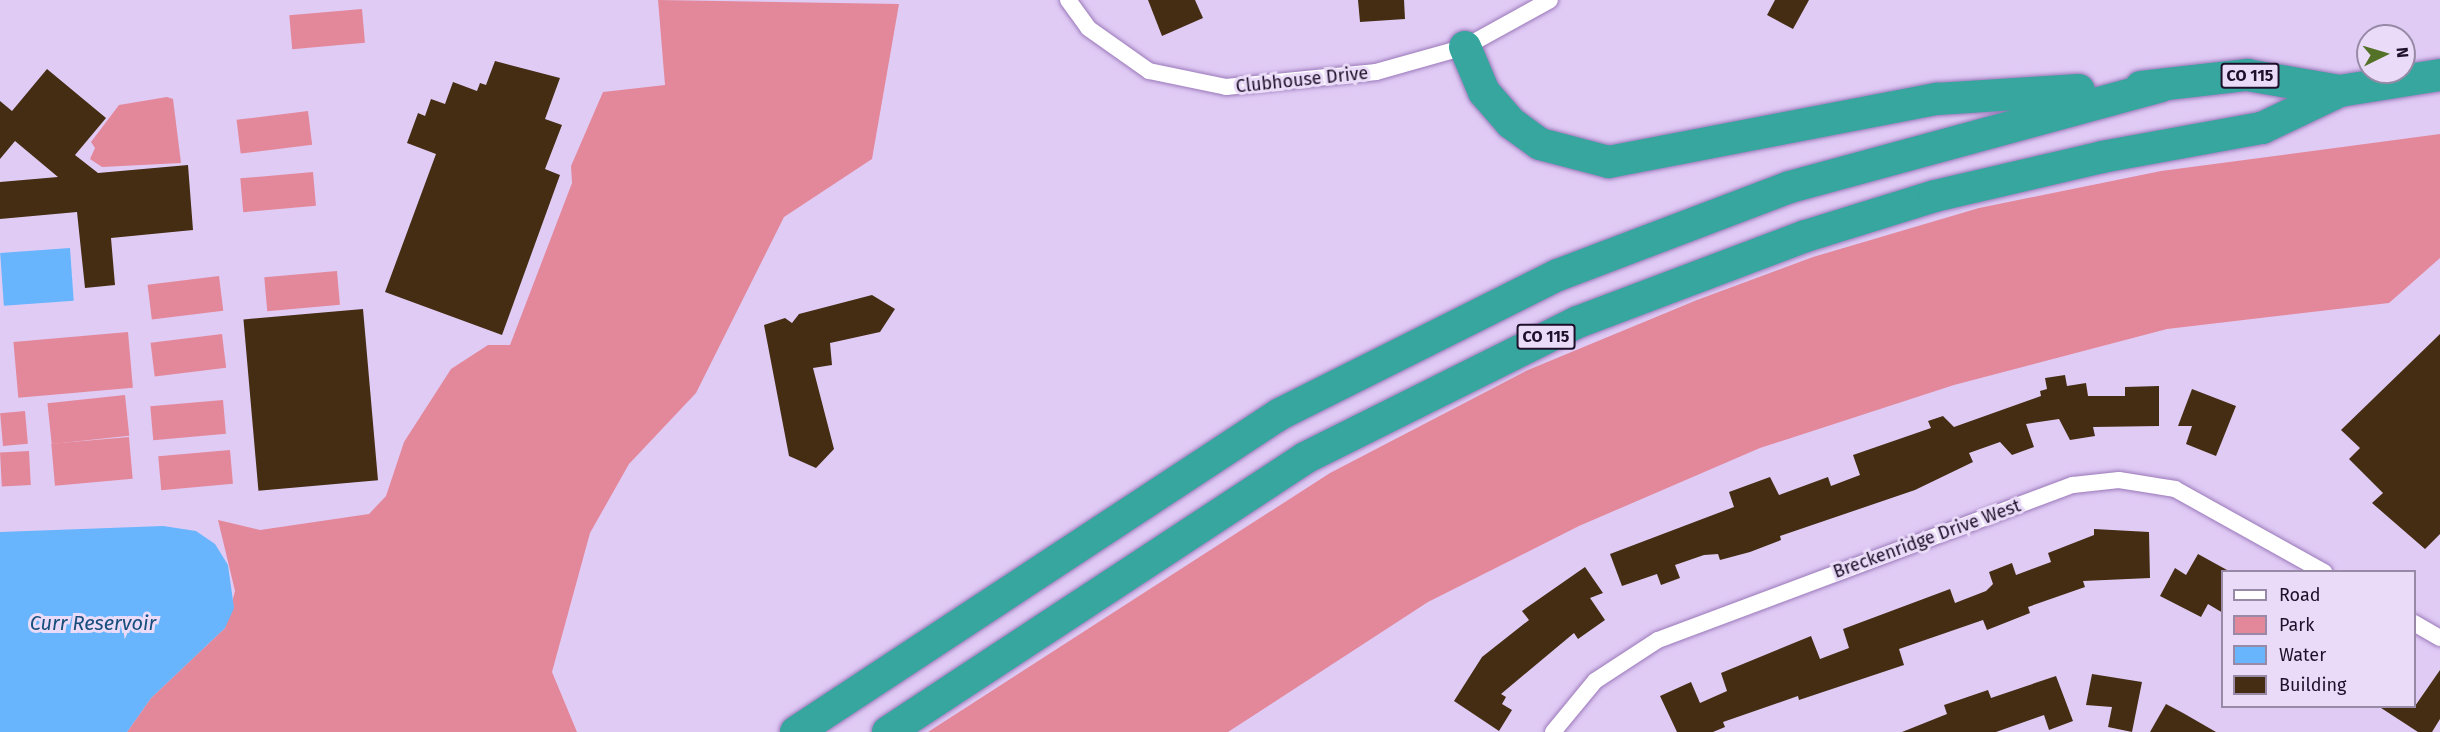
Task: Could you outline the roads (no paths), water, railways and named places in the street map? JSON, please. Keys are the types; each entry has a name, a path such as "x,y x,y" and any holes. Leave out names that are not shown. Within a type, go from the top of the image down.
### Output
{"highway":[{"path":"1465,47 1484,92 1511,123 1540,144 1609,162 1937,99 2161,86"},
{"name":"CO 115","path":"796,732 1280,414 1558,275 1801,184 2161,86 2247,75 2340,92"},
{"name":"CO 115","path":"888,732 1305,458 1578,322 1784,243 1913,203 2102,157 2262,128 2340,92 2440,75"}],"street":[{"name":"Clubhouse Drive","path":"1068,0 1088,28 1149,71 1226,87 1376,72 1465,47 1550,0"},
{"name":"Breckenridge Drive West","path":"1553,732 1595,681 1658,640 2073,485 2119,480 2175,489 2320,570"},
{"path":"2416,624 2440,638"}],"water":[{"path":"70,248 74,301 4,306 0,253"},
{"name":"Curr Reservoir","path":"163,526 196,531 215,544 228,565 234,608 225,628 151,698 127,732 0,732 0,532"}]}
